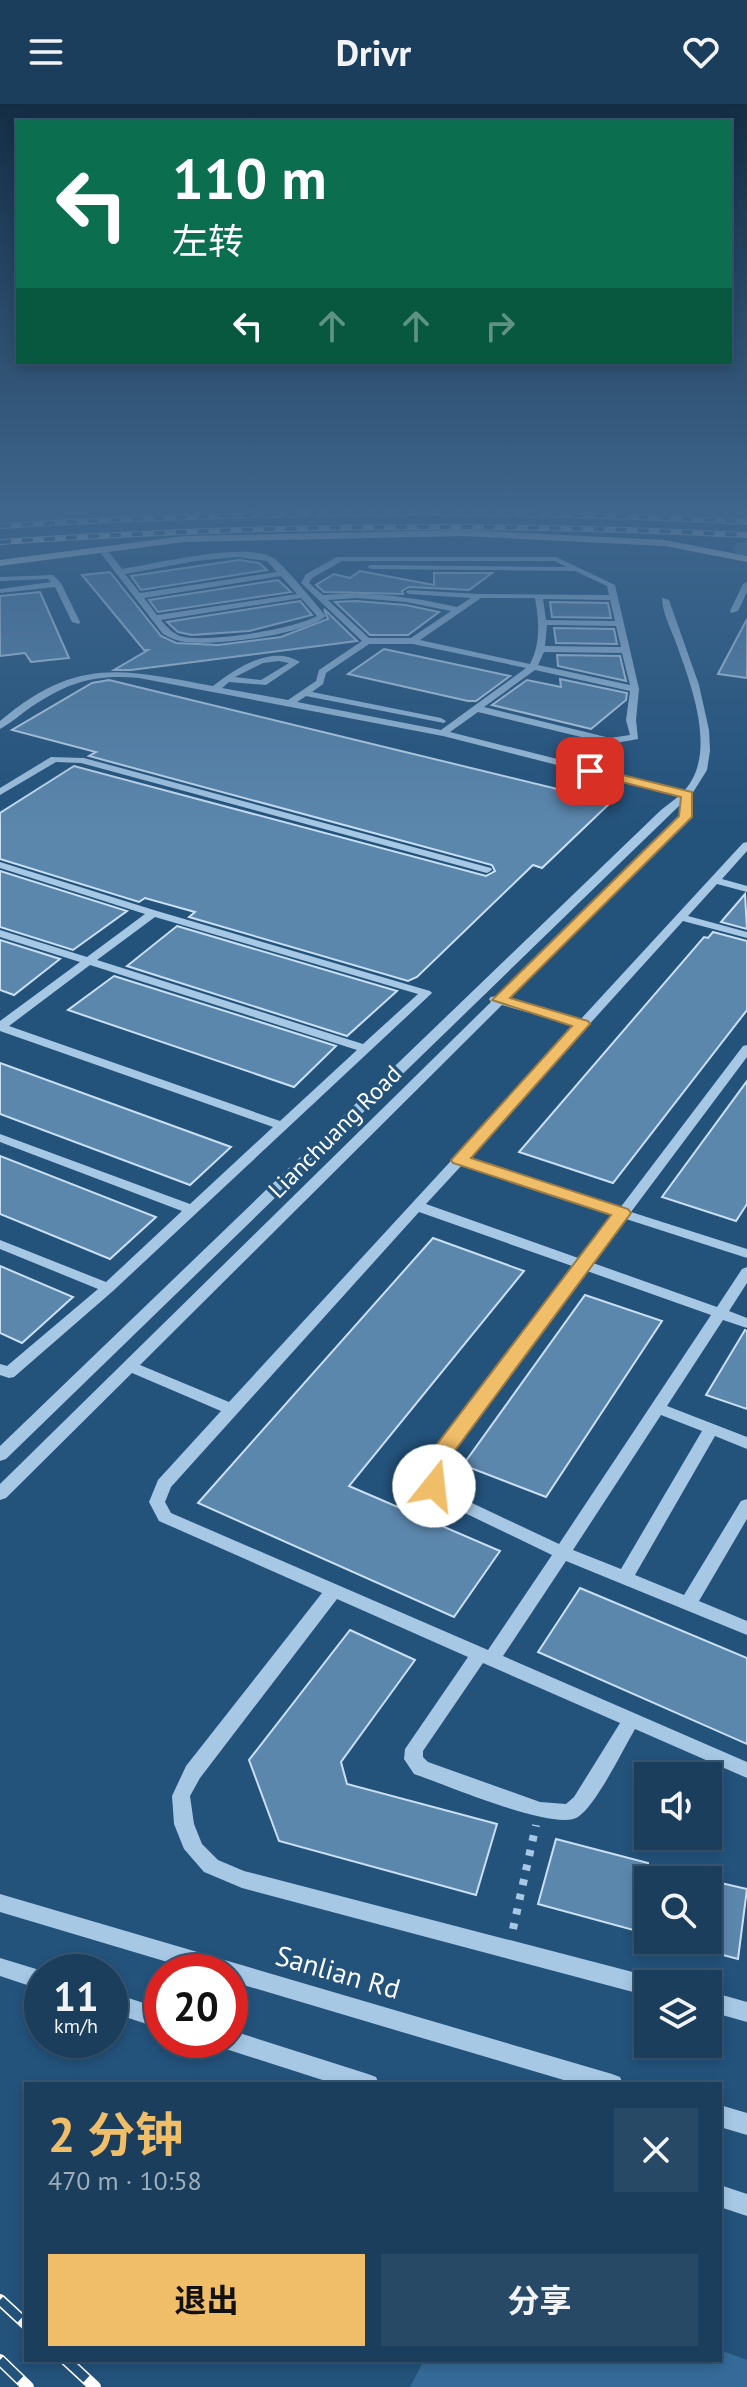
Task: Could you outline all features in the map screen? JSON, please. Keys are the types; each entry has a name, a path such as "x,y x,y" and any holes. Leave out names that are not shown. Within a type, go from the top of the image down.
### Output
{"street":[{"path":"73,617 76,622"},
{"path":"165,617 155,618 166,632 190,640 291,628 313,623 321,617"},
{"path":"341,617 367,641"},
{"path":"413,641 448,617"},
{"path":"443,733 532,668 542,649 541,617"},
{"path":"475,708 610,741 635,737 631,720 635,689 618,617"},
{"name":"Lianchuang Road","path":"0,1455 665,812 688,795 702,773 707,747 703,716 670,617"},
{"path":"542,622 620,624"},
{"path":"291,702 320,682 322,672 367,641 413,641 635,689"},
{"path":"542,649 626,650"},
{"path":"216,688 227,679 252,663 286,658 296,662 263,683 227,679"},
{"path":"0,726 19,711 87,676 147,676 443,733 688,795"},
{"path":"305,693 441,721"},
{"path":"0,792 54,759 81,760 487,870"},
{"name":"Lianchuang Road","path":"0,1494 685,817 688,795"},
{"path":"747,845 231,1409 164,1484 157,1502 165,1517 747,1770"},
{"path":"0,865 426,993 108,1288 3,1374"},
{"path":"713,880 747,889"},
{"path":"153,913 0,1027 282,1126"},
{"path":"680,917 747,935"},
{"path":"0,933 366,1049"},
{"path":"477,994 582,1024"},
{"path":"747,1049 439,1457 432,1472 439,1494 564,1553 747,1628"},
{"path":"731,1070 747,1075"},
{"path":"0,1138 192,1210"},
{"path":"459,1160 747,1254"},
{"path":"417,1206 747,1323"},
{"path":"0,1244 108,1288"},
{"path":"631,1720 581,1803 570,1812 540,1810 440,1777 421,1768 413,1759 414,1749 564,1553 747,1272"},
{"path":"129,1366 231,1409"},
{"path":"658,1408 747,1443"},
{"path":"625,1578 712,1428"},
{"path":"688,1604 747,1505"},
{"path":"334,1590 193,1772 181,1796 184,1824 194,1849 211,1866 242,1879 634,1982"},
{"name":"Sanlian Rd","path":"0,1903 605,2082"},
{"path":"0,1967 24,1974"},
{"path":"722,2005 747,2012"},
{"path":"248,2046 362,2082"},
{"path":"722,2117 747,2124"},
{"path":"722,2197 747,2205"}],"path":[{"path":"508,1949 540,1810"}],"shaded area":[{"path":"722,2351 747,2360 747,2387 410,2387 423,2362 722,2362"}],"building":[{"path":"0,617 51,617 69,658 31,662 25,653 0,656"},
{"path":"116,617 145,617 161,636 176,643 218,645 281,637 332,617 357,641 114,670 148,650 144,650"},
{"path":"202,617 306,617 249,631 192,635 178,632 167,622"},
{"path":"350,617 433,617 408,635 370,635"},
{"path":"552,617 611,617 611,618"},
{"path":"747,619 747,678 718,674"},
{"path":"554,628 614,629 617,644 556,643"},
{"path":"384,649 510,676 476,701 468,701 348,674"},
{"path":"557,655 620,656 626,681 558,666"},
{"path":"560,679 627,693 626,700 591,729 492,705 527,680 561,687"},
{"path":"109,680 611,802 542,868 533,865 417,977 408,981 189,917 195,912 145,898 139,902 0,859 0,813 74,766 486,876 495,871 492,865 89,756 96,752 12,730 92,683"},
{"path":"0,871 127,911 73,950 0,927"},
{"path":"745,894 747,929 721,922"},
{"path":"177,926 397,991 347,1036 127,966"},
{"path":"713,932 747,941 747,1010 613,1183 519,1152 704,937 708,938"},
{"path":"0,940 60,959 14,995 0,990"},
{"path":"114,976 336,1046 294,1087 68,1010"},
{"path":"0,1063 231,1147 190,1185 0,1114"},
{"path":"747,1081 747,1204 736,1221 662,1197"},
{"path":"0,1156 156,1217 110,1259 0,1214"},
{"path":"433,1238 524,1271 349,1486 500,1551 454,1617 198,1503"},
{"path":"0,1266 73,1297 22,1343 0,1333"},
{"path":"585,1295 662,1321 546,1497 463,1465"},
{"path":"747,1331 747,1409 706,1395"},
{"path":"580,1588 747,1658 747,1744 538,1652"},
{"path":"350,1630 415,1660 341,1762 347,1784 497,1824 476,1895 279,1841 249,1760"},
{"path":"556,1839 648,1863 648,1866 634,1866 634,1930 538,1904"},
{"path":"722,1883 747,1889 738,1959 719,1954 722,1954"}],"railway":[{"path":"0,2300 24,2322"},
{"path":"0,2360 28,2387"},
{"path":"68,2362 95,2387"}],"route":[{"path":"434,1486 432,1472 439,1457 622,1213 459,1160 582,1024 500,1000 685,817 688,795 590,771"}]}
